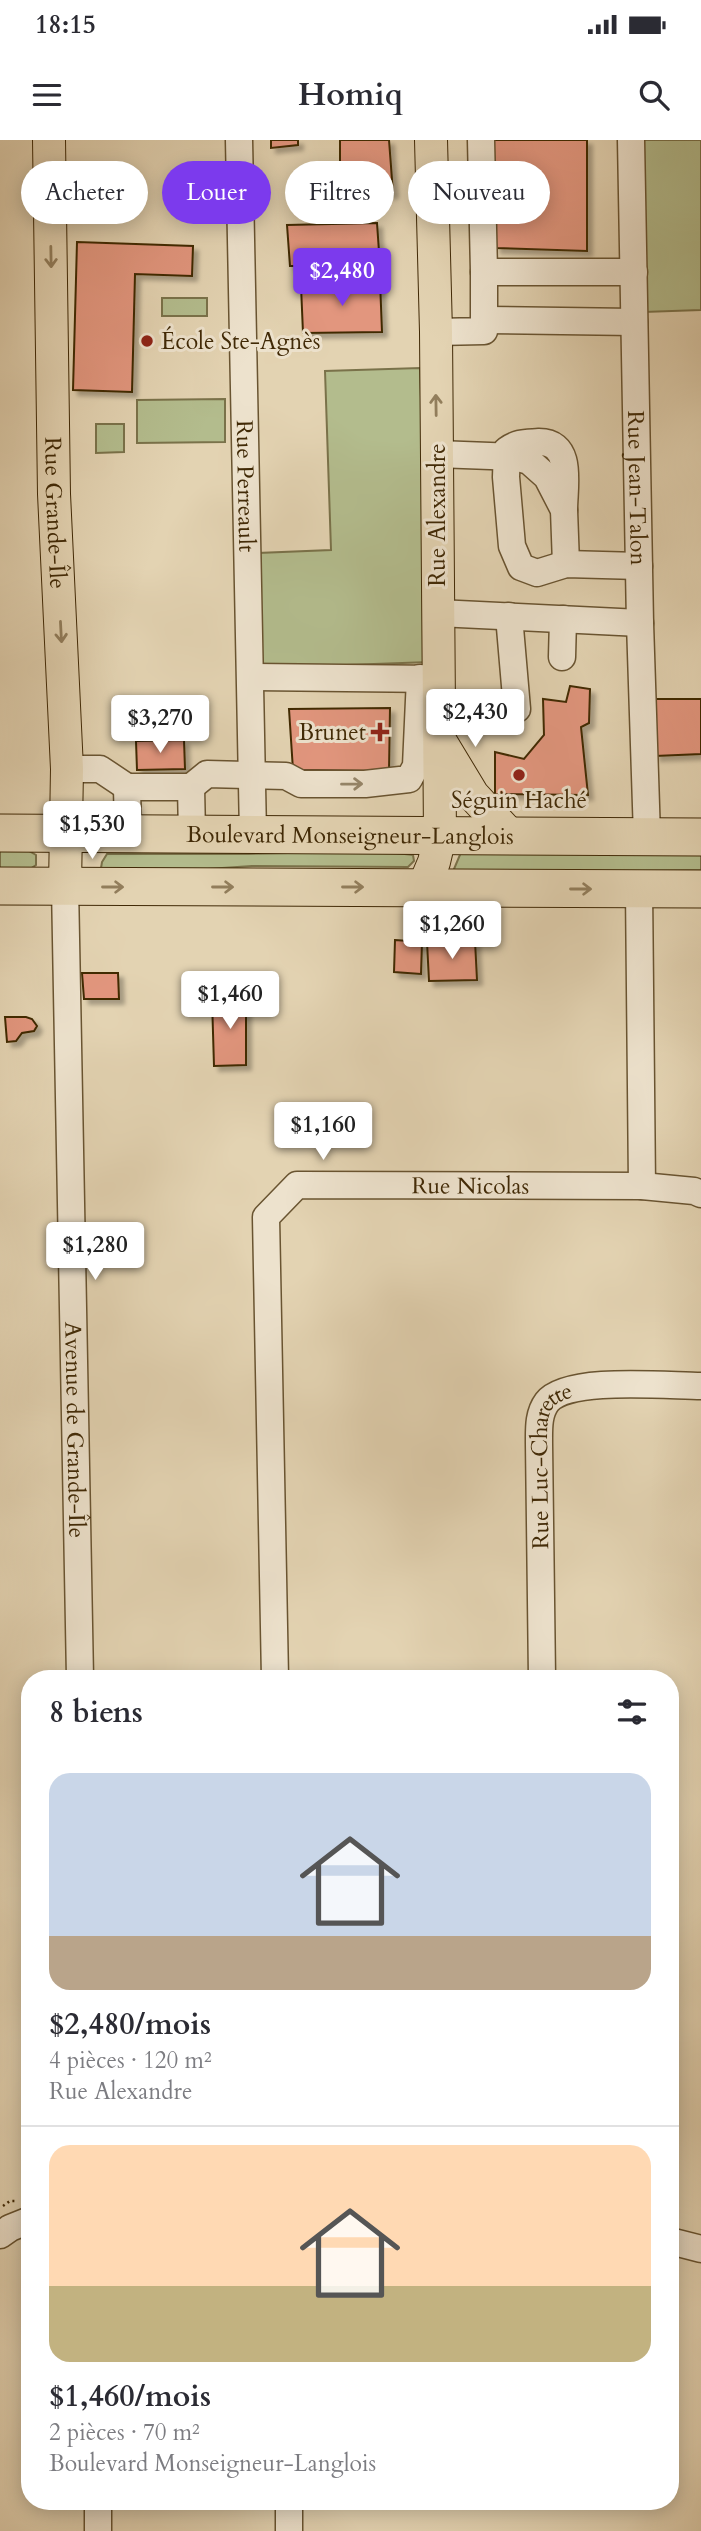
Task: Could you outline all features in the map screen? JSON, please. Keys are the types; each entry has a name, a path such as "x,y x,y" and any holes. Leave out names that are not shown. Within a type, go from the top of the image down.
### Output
{"highway":[{"name":"Boulevard Monseigneur-Langlois","path":"0,833 701,836"},
{"path":"0,886 701,889"}],"main road":[{"name":"Rue Grande-Île","path":"49,140 54,494 67,769 65,886"},
{"name":"Rue Alexandre","path":"423,888 435,862 440,836 440,742 429,678 438,613 432,140"},
{"path":"440,742 473,795 511,836"}],"street":[{"name":"Rue Perreault","path":"239,140 253,835"},
{"path":"436,332 484,331 481,140"},
{"name":"Rue Jean-Talon","path":"631,140 640,623 647,836"},
{"path":"484,272 634,272"},
{"path":"484,320 635,322"},
{"path":"437,454 506,456 529,461 547,478 564,510 566,564"},
{"path":"506,456 512,546 521,567 537,573 566,564 639,566"},
{"path":"438,613 640,623"},
{"path":"509,616 517,709"},
{"path":"562,657 564,619"},
{"path":"67,769 100,769 127,787 191,787 207,774 286,776 301,784 409,779 415,766 429,678 251,677"},
{"path":"127,787 128,833"},
{"path":"191,787 192,834"},
{"name":"Avenue de Grande-Île","path":"65,886 80,1670"},
{"path":"639,889 642,1186"},
{"name":"Rue Nicolas","path":"275,1670 266,1217 297,1185 642,1186 701,1194"},
{"name":"Rue Luc-Charette","path":"542,1670 539,1444 540,1419 548,1400 568,1390 587,1385 701,1386"},
{"path":"0,2235 21,2224"},
{"path":"679,2243 701,2249"},
{"path":"98,2510 98,2531"},
{"path":"289,2510 289,2531"}],"green space":[{"path":"639,140 701,140 701,310 644,312"},
{"path":"162,298 207,298 207,316 162,316"},
{"path":"420,368 430,662 262,668 258,553 331,550 325,371"},
{"path":"225,399 225,442 137,443 137,400"},
{"path":"96,424 124,424 124,452 96,453"},
{"path":"0,848 29,851 36,855 36,865 30,869 0,869"},
{"path":"462,850 701,852 701,870 454,874"},
{"path":"379,851 413,855 414,861 408,867 252,866 118,875 101,868 107,854"}],"building":[{"path":"271,140 298,140 298,145 271,148"},
{"path":"340,140 389,140 391,161 340,161"},
{"path":"491,140 587,140 587,251 496,248 495,224 550,224 550,161 492,161"},
{"path":"377,224 380,266 290,266 287,225"},
{"path":"77,242 193,246 192,276 135,274 132,392 73,390"},
{"path":"380,281 382,332 303,333 301,286"},
{"path":"570,686 590,689 589,723 581,727 588,795 495,794 495,752 524,759 544,735 543,699 566,702"},
{"path":"655,699 701,699 701,754 655,756"},
{"path":"390,708 389,771 293,770 289,709"},
{"path":"184,740 185,769 137,770 136,741"},
{"path":"395,940 422,942 421,974 394,972"},
{"path":"475,941 477,980 429,981 427,942"},
{"path":"82,973 118,973 119,999 84,999"},
{"path":"246,995 246,1065 214,1066 212,999"},
{"path":"5,1017 26,1017 32,1019 37,1026 34,1031 22,1033 16,1041 7,1042"}],"place":[{"name":"École Ste-Agnès","path":"147,341"},
{"name":"Brunet","path":"380,732"},
{"name":"Séguin Haché","path":"519,775"}]}
